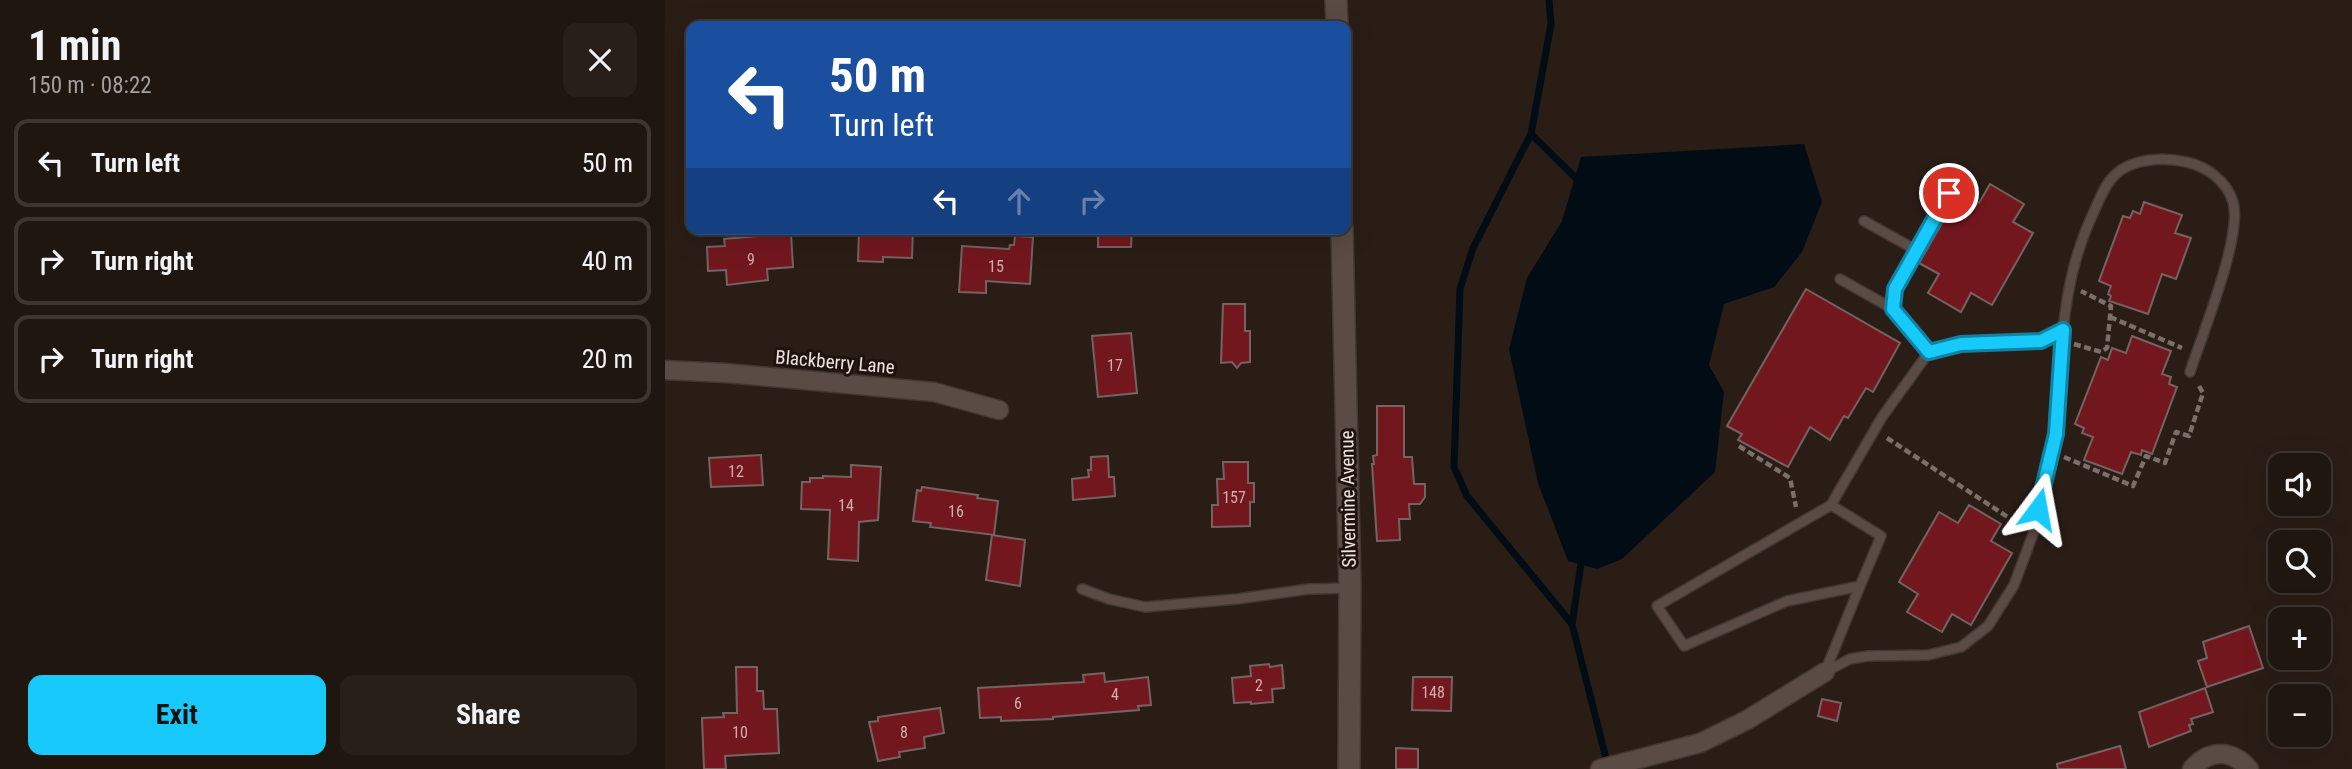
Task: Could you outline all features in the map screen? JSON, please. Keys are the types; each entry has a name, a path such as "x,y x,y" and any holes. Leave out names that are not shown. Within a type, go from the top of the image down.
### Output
{"street":[{"path":"1336,0 1337,21"},
{"name":"Silvermine Avenue","path":"1342,235 1350,588 1349,769"},
{"name":"Blackberry Lane","path":"665,370 933,392 999,410"},
{"path":"1600,769 1675,751 1723,733 1825,672"},
{"path":"2192,769 2200,760 2221,753 2242,761 2249,769"}],"lane":[{"path":"1825,672 1850,659 1929,655 1961,647 1988,626 2014,585 2033,534 2052,451 2057,422 2062,335 2068,285 2075,257 2106,186 2115,174 2127,166 2164,159 2194,163 2206,168 2227,189 2234,203 2231,248 2190,372"},
{"path":"1893,309 1895,289 1949,193"},
{"path":"1864,221 1916,250"},
{"path":"1840,279 1893,309 1929,352"},
{"path":"1860,586 1787,601 1684,646 1657,606 1831,505 1874,430 1929,352 1961,344 2041,341 2062,335"},
{"path":"1825,672 1881,536 1831,505"},
{"path":"1082,589 1109,600 1145,607 1310,589 1350,588"}],"path":[{"path":"2062,335 2101,352 2107,348 2111,306 2068,285"},
{"path":"2109,317 2196,354"},
{"path":"2052,451 2133,486 2146,456 2165,463 2176,432 2189,436 2203,393 2190,372"},
{"path":"1874,430 2033,534"},
{"path":"1739,446 1790,478 1800,523"}],"shaded area":[{"path":"1804,144 1822,202 1802,252 1774,287 1724,304 1709,365 1724,392 1715,472 1622,559 1597,569 1568,561 1538,483 1509,349 1527,278 1562,221 1581,157"}],"building":[{"path":"1990,184 2024,204 2013,222 2033,233 1992,305 1971,293 1961,312 1928,293 1939,274 1919,263 1960,192 1979,203"},
{"path":"2144,202 2182,215 2175,233 2191,238 2176,279 2162,274 2148,314 2109,301 2111,286 2099,281 2123,216 2130,218 2133,211 2140,214"},
{"path":"791,235 793,267 767,269 768,280 727,285 726,270 708,271 707,247 725,246 724,239"},
{"path":"859,235 913,235 912,258 883,257 883,262 858,261"},
{"path":"1098,235 1132,235 1131,247 1098,247"},
{"path":"1015,236 1033,237 1030,284 986,281 986,293 959,292 962,246 1009,249 1010,245 1014,245"},
{"path":"1806,289 1900,343 1873,392 1866,388 1848,418 1844,416 1830,440 1810,427 1788,467 1738,440 1742,434 1727,426"},
{"path":"1223,304 1245,304 1245,331 1250,331 1250,362 1241,363 1237,368 1232,362 1221,363"},
{"path":"1131,333 1137,393 1098,397 1092,336"},
{"path":"2132,336 2171,351 2162,374 2171,377 2169,384 2177,387 2152,454 2142,450 2141,455 2131,452 2122,474 2084,460 2093,437 2082,433 2084,428 2075,424 2101,357 2108,360 2112,348 2126,353"},
{"path":"1377,406 1404,406 1404,457 1412,457 1414,484 1425,484 1425,497 1420,504 1409,504 1410,519 1399,519 1400,540 1377,541 1372,464 1373,456 1377,455"},
{"path":"761,455 763,485 711,487 709,458"},
{"path":"1108,456 1109,477 1114,477 1115,496 1073,500 1072,479 1089,477 1091,457"},
{"path":"1223,462 1248,462 1248,483 1254,483 1254,502 1250,502 1250,526 1212,527 1212,505 1218,505 1217,479 1224,479"},
{"path":"851,465 881,467 878,520 859,522 858,561 828,559 830,510 801,509 802,482 810,482 810,478 823,476 851,477"},
{"path":"922,487 978,495 977,498 998,501 994,535 930,527 931,523 913,521 917,490 921,491"},
{"path":"1969,505 2001,524 1991,541 2012,553 1971,625 1952,614 1942,632 1907,612 1918,594 1899,582 1939,512 1958,523"},
{"path":"992,535 1025,540 1020,586 986,580"},
{"path":"2249,626 2263,668 2207,687 2198,661 2207,658 2203,642"},
{"path":"1269,664 1270,667 1282,665 1284,688 1272,689 1273,702 1234,703 1232,678 1251,676 1250,666"},
{"path":"736,667 757,667 757,691 763,691 764,709 777,709 779,753 725,756 726,769 704,769 702,718 724,717 723,713 737,713"},
{"path":"1104,673 1105,682 1148,677 1151,705 1138,706 1139,710 1053,719 1001,721 1001,717 980,718 978,688 1084,682 1083,675"},
{"path":"1413,677 1452,677 1451,711 1412,710"},
{"path":"2205,688 2213,712 2191,719 2191,731 2149,747 2139,712"},
{"path":"1822,699 1841,703 1837,721 1818,716"},
{"path":"940,708 944,733 924,737 925,748 899,752 900,757 878,761 869,722 878,721 878,717"},
{"path":"2120,746 2126,769 2058,769 2057,764"},
{"path":"1396,748 1418,749 1418,769 1396,769"}],"waterway":[{"path":"1549,0 1551,24 1531,134 1473,248 1460,289 1454,467 1467,496 1572,624 1608,766"},
{"path":"1531,134 1581,183"},
{"path":"1572,624 1582,557"}],"route":[{"path":"1949,193 1895,289 1893,309 1929,352 1961,344 2041,341 2063,330 2056,434 2038,509"}]}
